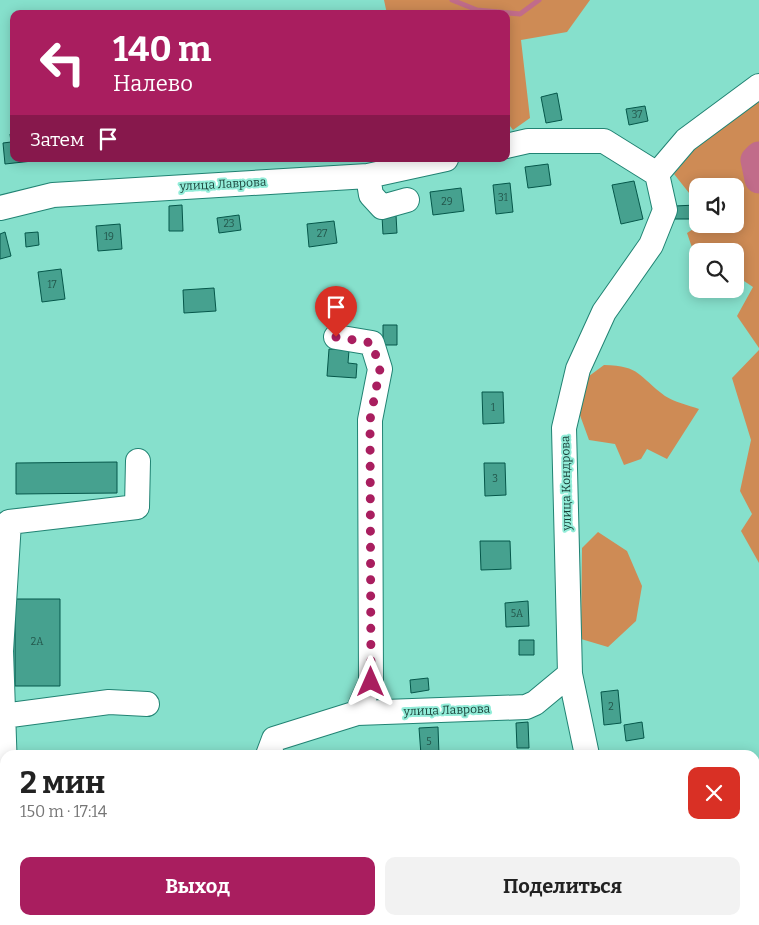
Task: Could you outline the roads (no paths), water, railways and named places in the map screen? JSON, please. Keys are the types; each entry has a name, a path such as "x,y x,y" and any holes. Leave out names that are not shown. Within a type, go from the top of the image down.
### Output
{"street":[{"path":"510,145 528,141 604,141 657,174 686,140 759,86"},
{"name":"улица Лаврова","path":"0,208 53,195 368,176 432,162"},
{"name":"улица Кондрова","path":"586,750 570,674 564,428 578,369 604,312 650,245 666,210 657,174"},
{"path":"368,176 371,195 382,207 407,200"},
{"path":"336,337 372,343 380,369 370,420 371,682 357,713"},
{"path":"4,750 1,651 9,522 137,507 138,461"},
{"name":"улица Лаврова","path":"270,750 274,739 357,713 526,707 570,674"},
{"path":"3,716 109,702 147,704"}],"waterway":[{"path":"452,0 477,10"},
{"path":"510,13 520,14 539,0"},
{"path":"759,156 755,160 759,179"}]}
